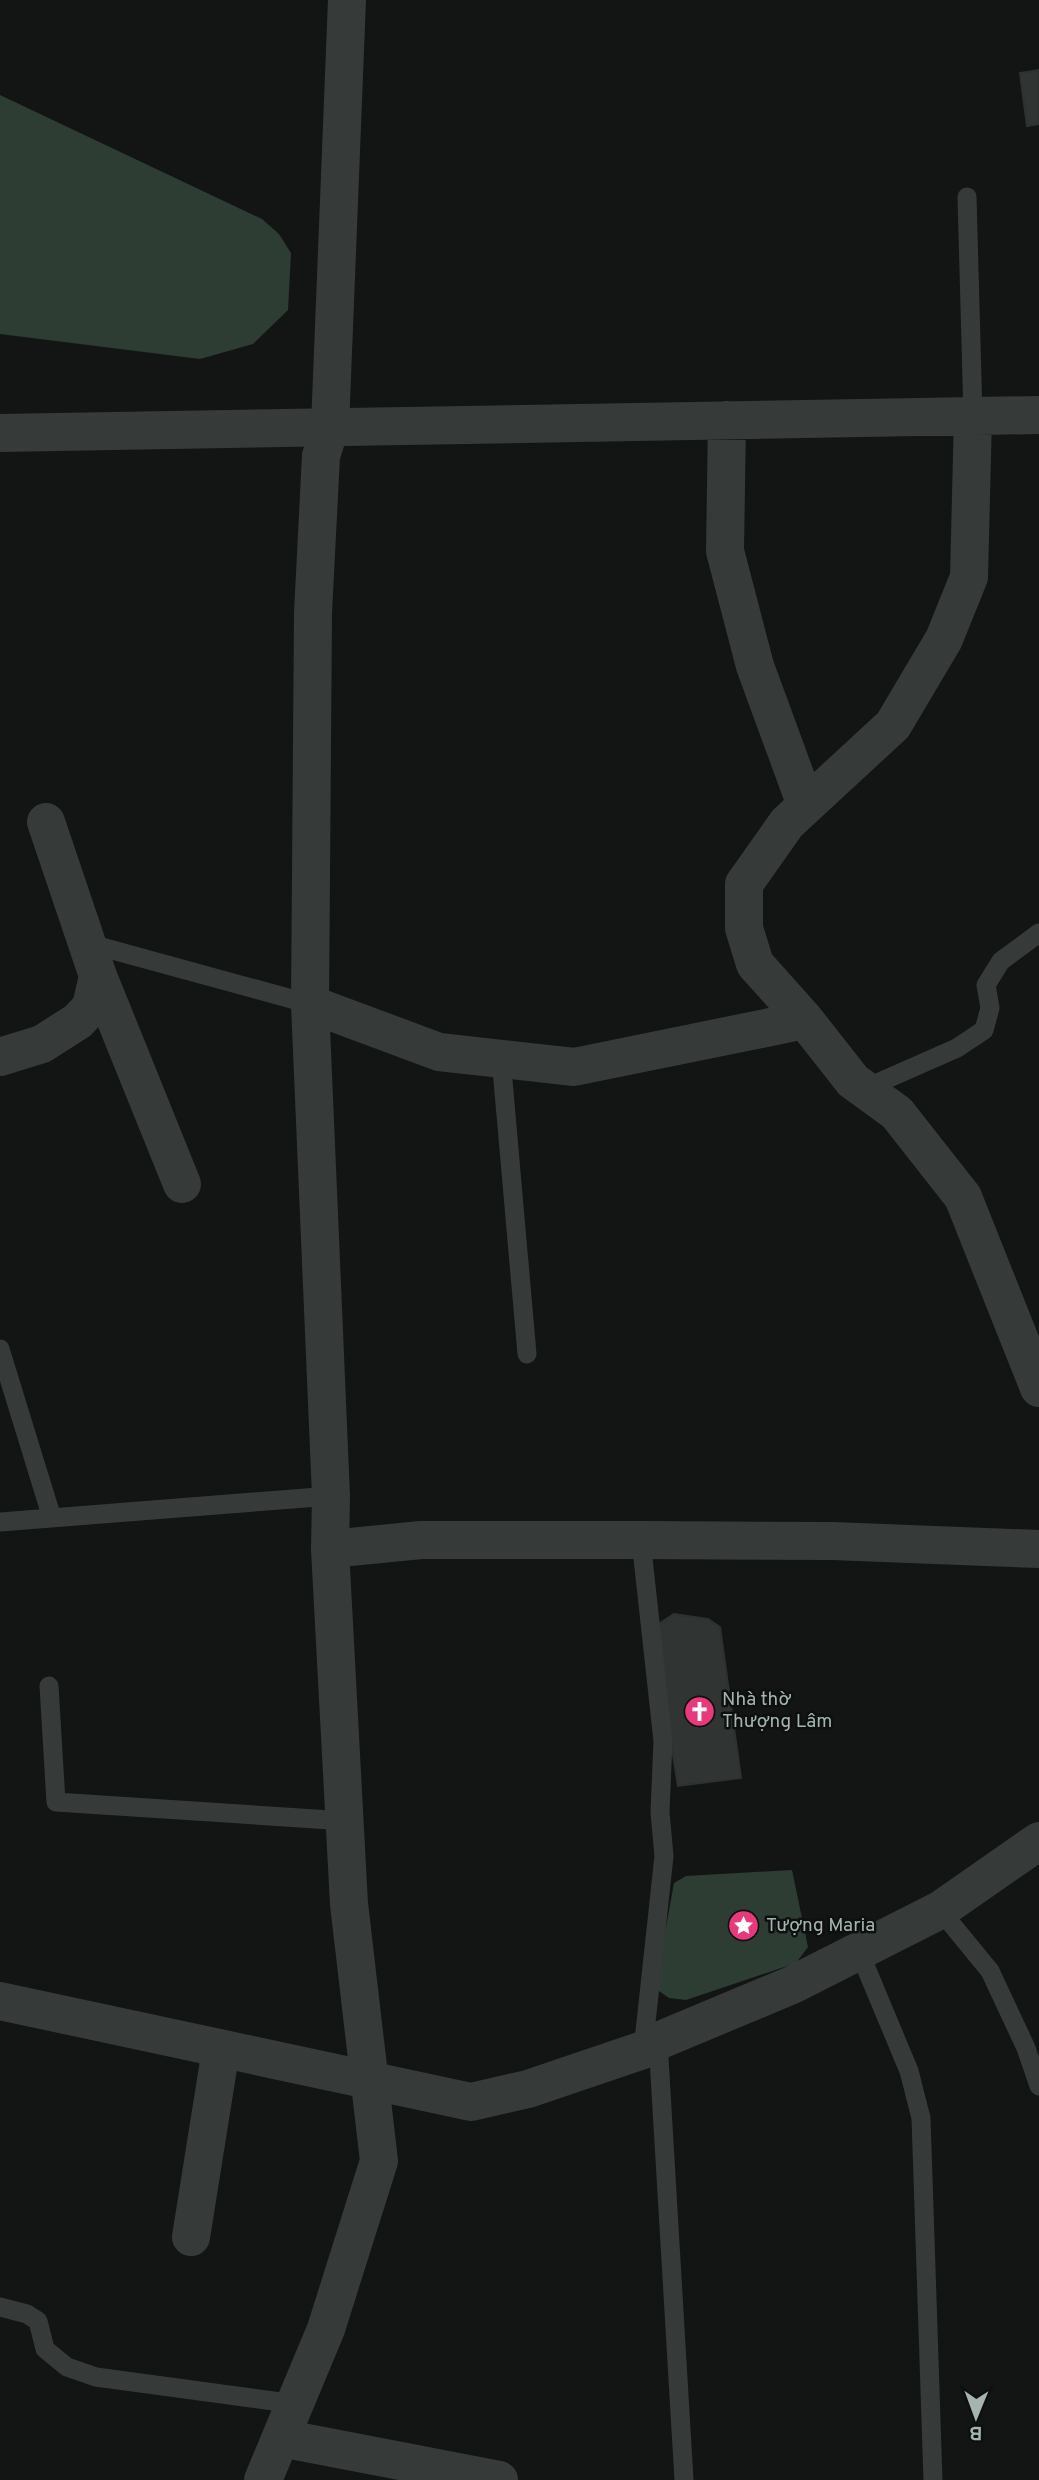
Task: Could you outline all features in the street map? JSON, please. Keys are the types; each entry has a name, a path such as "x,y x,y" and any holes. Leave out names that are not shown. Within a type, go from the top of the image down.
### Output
{"street":[{"path":"263,2480 326,2329 379,2161 349,1904 330,1549 331,1496 310,1004 313,613 321,456 330,427 347,0"},
{"path":"0,433 1039,415"},
{"path":"973,416 969,577 944,639 893,725 788,823 744,884 744,928 755,964 805,1020 853,1081 897,1113 963,1197 1027,1319 1039,1388"},
{"path":"727,420 725,551 755,666 806,805"},
{"path":"46,822 93,960 182,1184"},
{"path":"0,1057 42,1044 78,1021 91,1007 93,960"},
{"path":"310,1004 439,1052 574,1068 805,1020"},
{"path":"330,1549 421,1541 641,1540 832,1541 1039,1549"},
{"path":"0,2001 471,2102 528,2089 650,2045 792,1985 940,1910 1039,1841"},
{"path":"191,2237 221,2049"},
{"path":"288,2421 499,2480"}],"lane":[{"path":"967,197 973,416"},
{"path":"864,1090 957,1048 984,1030 990,1008 986,985 1001,961 1039,933"},
{"path":"93,960 310,1004"},
{"path":"501,1058 527,1354"},
{"path":"0,1349 52,1518"},
{"path":"0,1522 331,1496"},
{"path":"641,1540 663,1741 660,1812 664,1856 650,2045 684,2480"},
{"path":"49,1686 56,1802 346,1821"},
{"path":"940,1910 990,1971 1026,2048 1039,2086"},
{"path":"859,1951 909,2071 921,2118 933,2480"},
{"path":"0,2306 26,2314 38,2321 45,2349 67,2367 96,2377 288,2421"}],"shaded area":[{"path":"0,95 262,219 279,234 291,253 288,310 253,344 200,359 0,334"},
{"path":"792,1870 808,1947 796,1963 686,2000 669,1998 659,1991 657,1976 674,1883 686,1876"}],"building":[{"path":"1039,70 1039,124 1027,126 1020,73"},
{"name":"Nhà thờ Thượng Lâm","path":"674,1614 708,1619 720,1627 741,1778 678,1786 655,1643 660,1623"}],"place":[{"name":"Nhà thờ Thượng Lâm","path":"699,1711"},
{"name":"Tượng Maria","path":"743,1926"}]}
